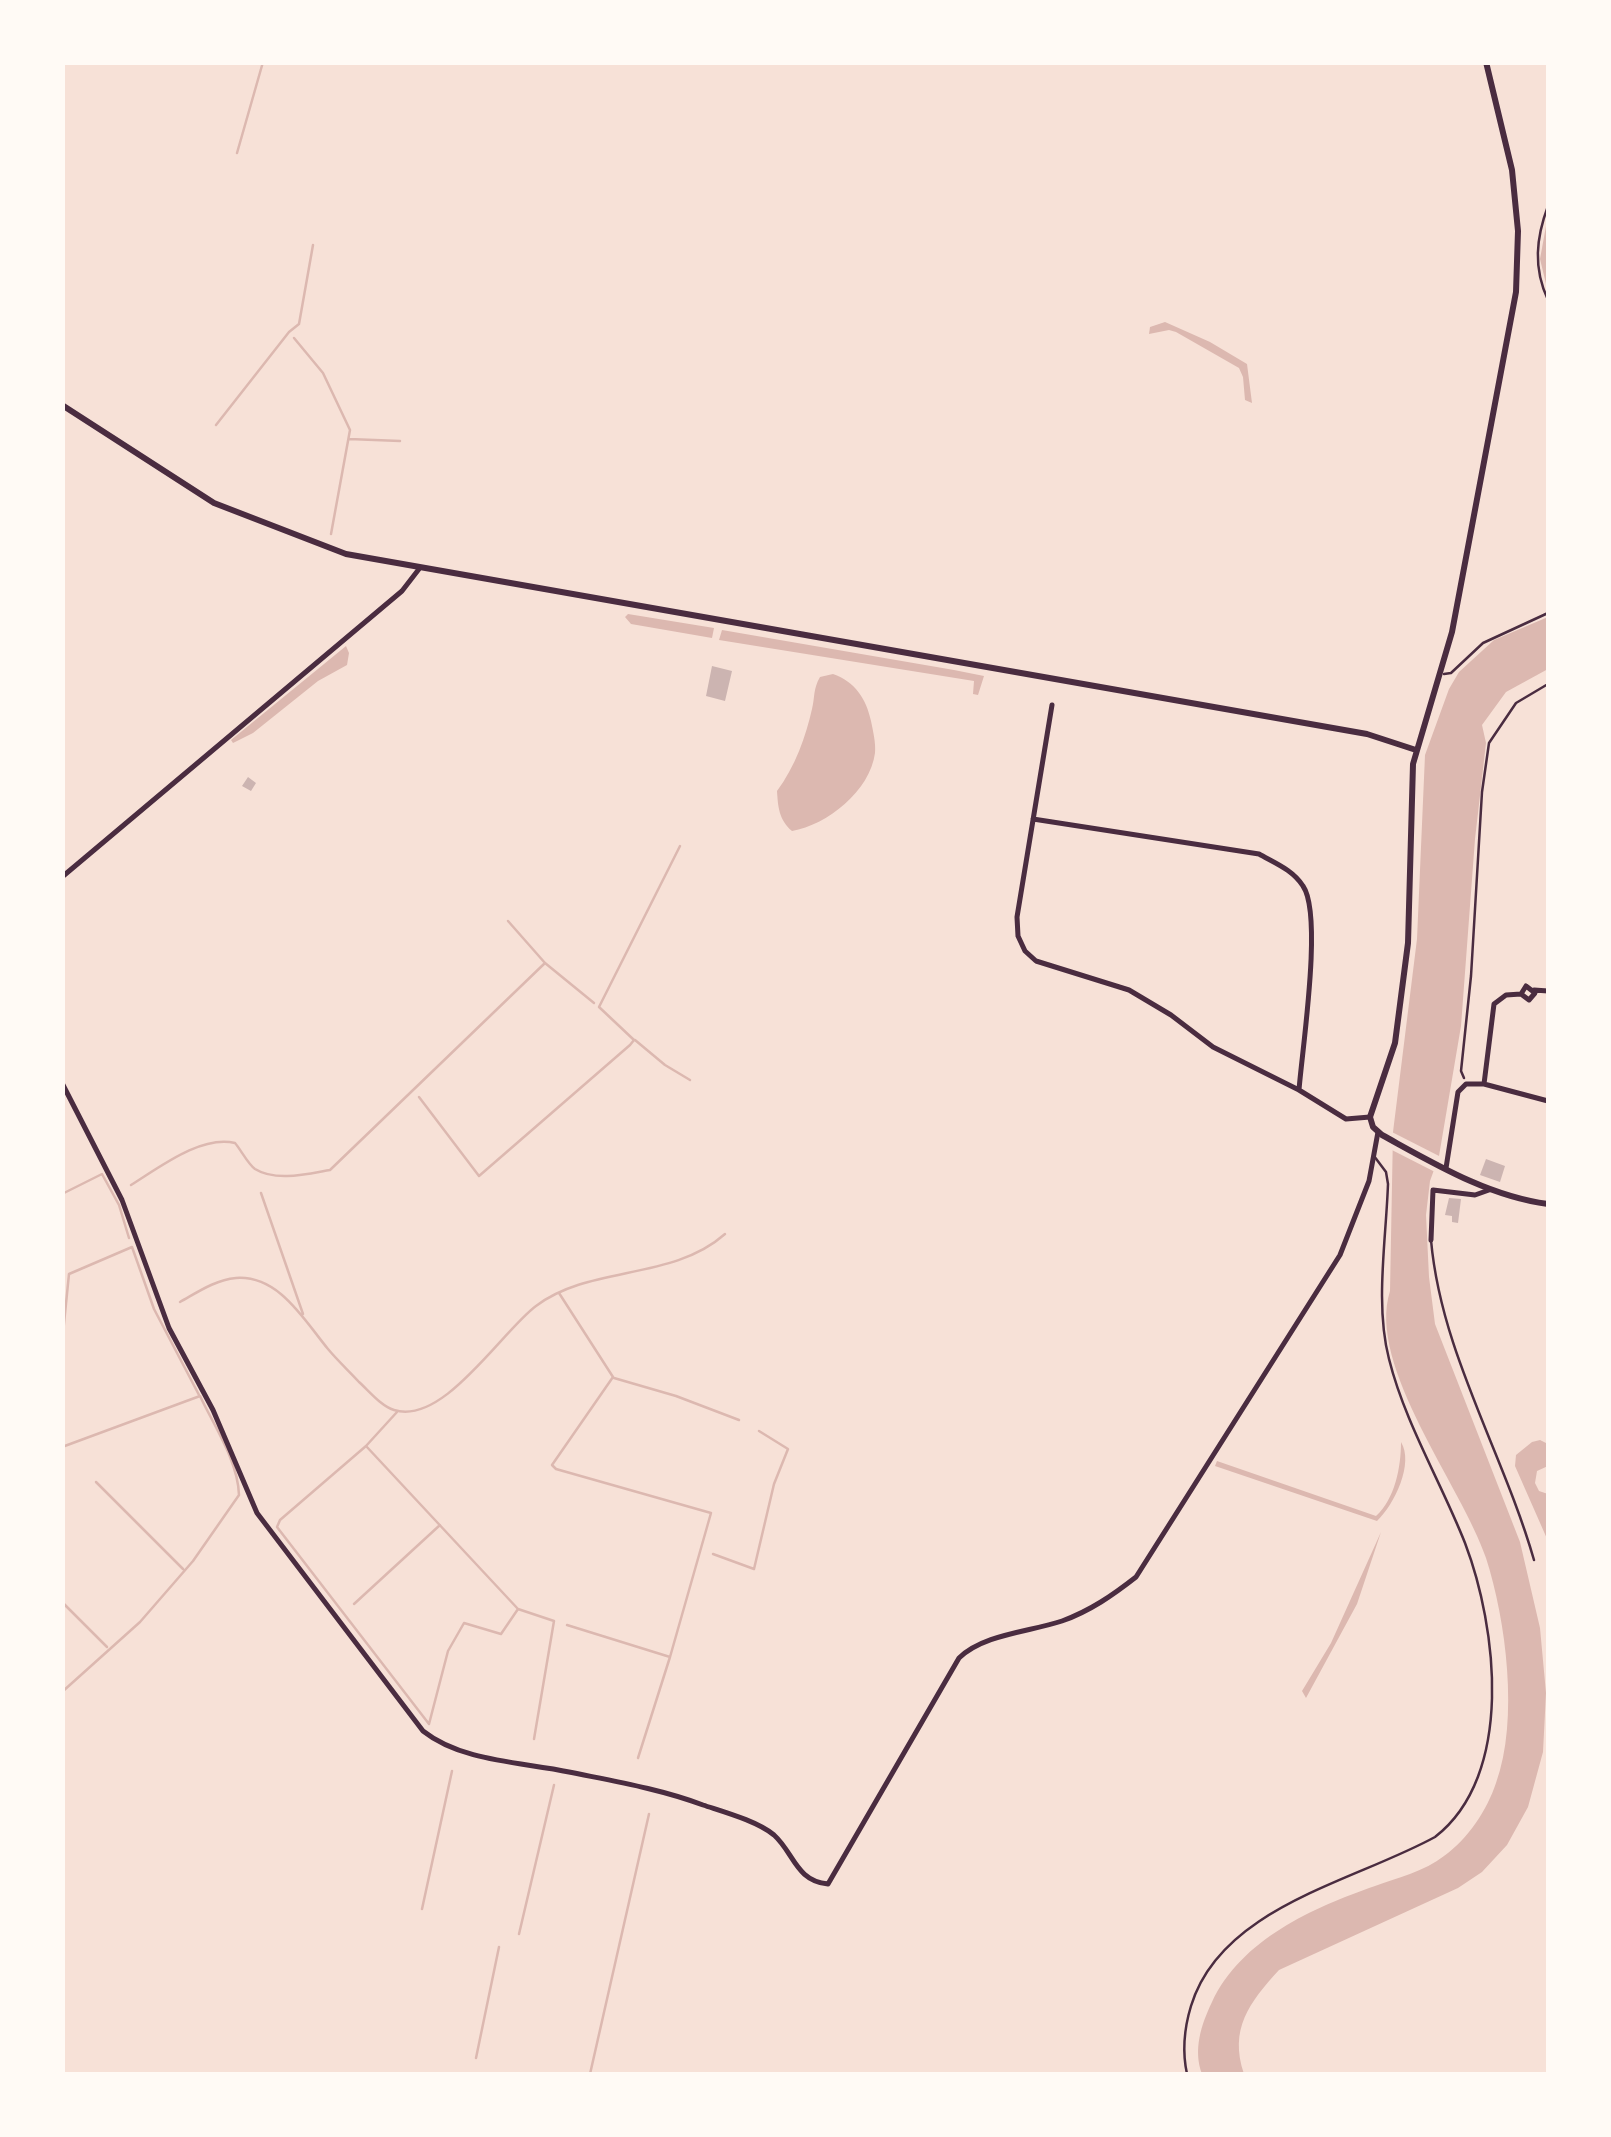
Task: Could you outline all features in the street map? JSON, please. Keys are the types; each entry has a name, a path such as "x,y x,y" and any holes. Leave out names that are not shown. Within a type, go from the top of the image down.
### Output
{"street":[{"path":"1486,62 1512,170 1518,231 1516,292 1442,674 1416,750 1406,960 1395,1043 1370,1118 1387,1138 1489,1190 1548,1204"},
{"path":"62,405 214,503 346,554 1367,734 1416,750"},
{"path":"62,877 402,591 419,569"},
{"path":"1052,705 1017,917 1018,936 1025,951 1036,961 1054,968 1092,976 1129,990 1213,1047 1299,1090 1346,1120 1370,1118"},
{"path":"1033,819 1259,854 1288,869 1305,888 1311,909 1299,1090"},
{"path":"1484,1084 1494,1004 1506,995 1520,994 1529,1000 1534,990 1548,992"},
{"path":"62,1083 122,1200 169,1328 213,1410 257,1512 424,1732 438,1743 502,1761 700,1803 772,1834 794,1865 816,1883 828,1884 959,1658 971,1646 1066,1620 1108,1599 1136,1577 1340,1256 1361,1206 1378,1132"},
{"path":"1444,1167 1458,1092 1466,1084 1484,1084 1548,1100"},
{"path":"1431,1240 1433,1190 1475,1195 1489,1190"}],"lane":[{"path":"1548,206 1537,252 1538,272 1548,300"},
{"path":"1442,674 1452,673 1483,643 1548,613"},
{"path":"1186,2074 1184,2040 1188,2016 1205,1972 1219,1953 1232,1940 1298,1900 1414,1848 1452,1824 1472,1792 1487,1748 1491,1680 1484,1608 1466,1545 1400,1393 1382,1323 1388,1184 1386,1172 1374,1156"},
{"path":"1431,1240 1434,1278 1450,1339 1534,1560"}],"path":[{"path":"1466,1084 1461,1071 1489,743 1516,702 1548,684"}],"shaded area":[{"path":"1548,215 1548,292 1540,259"},
{"path":"1165,322 1247,364 1252,403 1245,400 1239,368 1176,332 1149,334 1150,327"},
{"path":"628,614 714,628 712,638 631,624 625,617"},
{"path":"1548,617 1548,669 1506,692 1482,725 1486,743 1461,1026 1426,1215 1435,1324 1520,1542 1540,1628 1546,1693 1543,1752 1528,1807 1507,1845 1482,1872 1458,1888 1279,1970 1245,2018 1239,2043 1244,2074 1202,2074 1198,2047 1205,2020 1225,1980 1241,1960 1260,1943 1304,1916 1420,1870 1444,1856 1469,1833 1482,1813 1503,1758 1507,1670 1493,1583 1474,1529 1420,1426 1391,1354 1386,1321 1393,1132 1417,939 1425,755 1459,672 1494,640"},
{"path":"722,630 984,676 978,695 973,694 974,681 719,640"},
{"path":"346,646 347,665 318,681 253,733 233,743 231,740"},
{"path":"833,674 853,686 866,705 875,753 865,780 845,804 819,822 792,831 782,818 777,791 803,740 818,681"},
{"path":"1540,1440 1546,1443 1548,1466 1537,1471 1535,1483 1539,1491 1548,1494 1548,1541 1515,1466 1516,1455"},
{"path":"1401,1442 1405,1461 1401,1483 1377,1521 1215,1466 1217,1461 1376,1516 1396,1482"},
{"path":"1381,1532 1357,1604 1306,1698 1302,1691 1331,1643"}],"pier":[{"path":"1388,1130 1443,1158 1437,1173 1388,1148"}],"building":[{"path":"712,666 732,671 725,701 706,696"},
{"path":"248,777 256,783 251,791 242,786"},
{"path":"1486,1159 1505,1166 1500,1182 1480,1175"},
{"path":"1449,1198 1461,1199 1458,1223 1445,1215"}],"waterway":[{"path":"237,153 263,62"},
{"path":"216,425 299,324 313,245"},
{"path":"294,338 323,373 350,430 331,534"},
{"path":"349,439 400,441"},
{"path":"419,1097 479,1176 630,1045 634,1040 599,1007 680,846"},
{"path":"131,1185 181,1154 222,1142 235,1143 252,1167 263,1173 292,1176 330,1170 545,963 508,921"},
{"path":"545,963 594,1003"},
{"path":"635,1040 690,1080"},
{"path":"62,1194 102,1174 119,1205 129,1238"},
{"path":"261,1193 303,1314"},
{"path":"180,1302 228,1279 251,1279 265,1284 300,1313 335,1357 380,1402 394,1410 413,1411 451,1391 522,1318 557,1293 681,1259 725,1234"},
{"path":"62,1343 69,1274 132,1247 154,1309 199,1395"},
{"path":"559,1293 613,1377 552,1465 711,1513 670,1657"},
{"path":"614,1378 739,1420"},
{"path":"62,1447 200,1396 230,1457 239,1495 193,1561 140,1622 62,1692"},
{"path":"397,1412 366,1446 518,1609 554,1621 534,1739"},
{"path":"713,1554 754,1569 774,1484 788,1449 759,1431"},
{"path":"366,1446 280,1520 277,1527 429,1724 448,1651 464,1623 501,1634 518,1609"},
{"path":"96,1482 183,1569"},
{"path":"354,1604 440,1525"},
{"path":"62,1602 107,1647"},
{"path":"567,1625 670,1657 638,1758"},
{"path":"422,1909 452,1771"},
{"path":"519,1934 554,1785"},
{"path":"590,2074 649,1814"},
{"path":"476,2058 499,1947"}]}
